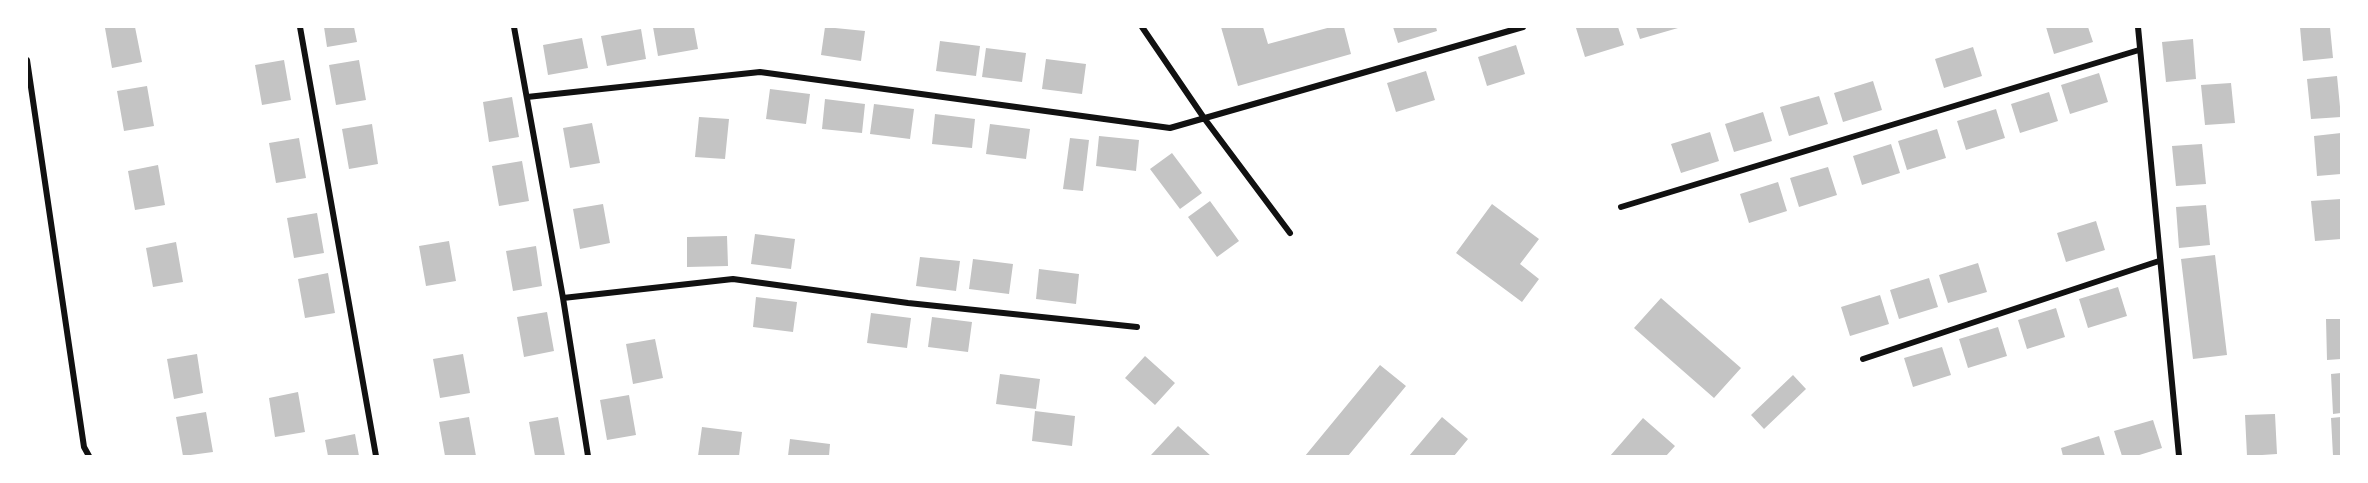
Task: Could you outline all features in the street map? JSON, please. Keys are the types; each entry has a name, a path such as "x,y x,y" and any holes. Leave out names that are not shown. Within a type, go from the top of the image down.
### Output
{"street":[{"path":"300,27 376,456"},
{"path":"514,27 563,298 588,456"},
{"path":"1142,27 1204,118 1290,233"},
{"path":"527,97 760,72 1170,128 1523,27"},
{"path":"2138,27 2179,456"},
{"path":"1621,207 2139,50"},
{"path":"27,60 84,447 89,456"},
{"path":"1863,359 2159,261"},
{"path":"563,298 733,279 908,303 1137,327"}],"building":[{"path":"135,27 142,62 112,68 105,28"},
{"path":"324,27 354,27 357,42 327,47"},
{"path":"653,27 694,27 698,49 658,56"},
{"path":"825,27 865,31 861,61 821,55"},
{"path":"1221,27 1263,27 1268,44 1331,27 1344,27 1351,54 1238,86"},
{"path":"1393,27 1436,27 1437,31 1398,43"},
{"path":"1618,27 1624,45 1585,57 1576,28"},
{"path":"1636,27 1678,27 1678,28 1640,39"},
{"path":"2046,27 2088,27 2093,42 2054,54"},
{"path":"2300,27 2330,27 2333,58 2303,61"},
{"path":"641,29 646,59 607,66 601,36"},
{"path":"582,38 588,68 548,75 543,45"},
{"path":"2193,39 2196,79 2166,82 2162,42"},
{"path":"940,41 980,46 976,76 936,71"},
{"path":"1516,45 1525,74 1487,86 1478,57"},
{"path":"1973,47 1982,76 1944,88 1935,59"},
{"path":"986,48 1026,53 1022,82 982,77"},
{"path":"1046,59 1086,64 1082,94 1042,89"},
{"path":"284,60 291,100 262,105 255,65"},
{"path":"359,60 366,100 336,105 329,65"},
{"path":"1426,71 1435,100 1396,112 1387,83"},
{"path":"2099,73 2108,102 2070,114 2061,85"},
{"path":"2337,76 2341,117 2311,119 2307,79"},
{"path":"1873,81 1882,110 1843,122 1834,93"},
{"path":"2231,83 2235,123 2205,125 2201,85"},
{"path":"147,86 154,126 124,131 117,91"},
{"path":"770,89 810,94 806,124 766,119"},
{"path":"2049,92 2058,121 2020,133 2011,104"},
{"path":"1819,96 1828,124 1789,136 1780,107"},
{"path":"512,97 519,137 489,142 483,102"},
{"path":"825,99 865,104 862,133 822,129"},
{"path":"874,104 914,109 910,139 870,134"},
{"path":"1996,109 2005,138 1966,150 1957,121"},
{"path":"1763,112 1772,141 1734,152 1725,124"},
{"path":"935,114 975,119 972,148 932,144"},
{"path":"699,117 729,119 725,159 695,157"},
{"path":"592,123 600,163 570,168 563,128"},
{"path":"372,124 378,164 349,169 342,129"},
{"path":"990,124 1030,129 1026,159 986,154"},
{"path":"1937,129 1946,158 1907,170 1898,141"},
{"path":"1710,132 1719,161 1681,173 1671,144"},
{"path":"2341,133 2341,174 2317,176 2314,136"},
{"path":"1099,136 1139,140 1136,171 1096,166"},
{"path":"299,138 306,178 276,183 269,143"},
{"path":"1070,138 1089,140 1083,191 1063,189"},
{"path":"1891,144 1900,173 1862,185 1853,156"},
{"path":"2202,144 2206,184 2176,186 2172,146"},
{"path":"1172,153 1202,193 1180,209 1150,169"},
{"path":"522,161 529,201 499,206 492,166"},
{"path":"158,165 165,205 135,210 128,171"},
{"path":"1828,167 1837,195 1799,207 1790,178"},
{"path":"1778,182 1787,211 1749,223 1740,194"},
{"path":"2341,199 2341,239 2315,241 2311,201"},
{"path":"1210,201 1239,241 1217,257 1188,217"},
{"path":"603,204 610,243 580,249 573,209"},
{"path":"1492,204 1539,239 1520,264 1539,279 1522,302 1456,253"},
{"path":"2206,205 2210,245 2179,248 2176,207"},
{"path":"317,213 324,253 294,258 287,218"},
{"path":"2096,221 2105,250 2066,262 2057,233"},
{"path":"755,234 795,239 791,269 751,264"},
{"path":"727,236 728,266 687,267 687,237"},
{"path":"449,241 456,281 426,286 419,246"},
{"path":"176,242 183,282 153,287 146,248"},
{"path":"536,246 542,286 513,291 506,251"},
{"path":"2215,255 2227,355 2193,359 2181,259"},
{"path":"920,257 960,261 956,291 916,286"},
{"path":"973,259 1013,264 1009,294 969,289"},
{"path":"1978,263 1987,292 1948,303 1939,275"},
{"path":"1039,269 1079,274 1076,304 1036,299"},
{"path":"328,273 335,313 305,318 298,279"},
{"path":"1929,278 1938,307 1899,319 1890,290"},
{"path":"2118,287 2127,316 2088,328 2079,299"},
{"path":"1880,295 1889,324 1850,336 1841,307"},
{"path":"756,297 797,302 793,332 753,327"},
{"path":"1661,298 1741,368 1714,398 1634,328"},
{"path":"2056,308 2065,337 2027,349 2018,320"},
{"path":"547,312 554,351 524,357 517,317"},
{"path":"871,313 911,318 907,348 867,343"},
{"path":"932,317 972,322 968,352 928,347"},
{"path":"2326,319 2341,319 2341,359 2327,360"},
{"path":"1998,327 2007,356 1968,368 1959,339"},
{"path":"655,339 663,378 633,384 626,344"},
{"path":"1942,347 1951,375 1913,387 1904,358"},
{"path":"197,354 203,393 174,399 167,359"},
{"path":"463,354 470,393 440,398 433,359"},
{"path":"1145,356 1175,383 1155,405 1125,378"},
{"path":"1380,365 1406,386 1348,456 1305,456"},
{"path":"2341,373 2341,413 2333,414 2331,374"},
{"path":"1000,374 1040,379 1036,409 996,404"},
{"path":"1793,375 1806,389 1764,429 1751,415"},
{"path":"298,392 305,432 275,437 269,398"},
{"path":"629,395 636,435 607,440 600,400"},
{"path":"1035,411 1075,416 1072,446 1032,441"},
{"path":"206,412 213,452 183,456 176,417"},
{"path":"2275,414 2277,454 2247,456 2245,415"},
{"path":"469,417 476,456 445,456 439,422"},
{"path":"558,417 565,456 535,456 529,422"},
{"path":"1442,417 1468,439 1454,456 1409,456"},
{"path":"2341,417 2341,456 2333,456 2331,418"},
{"path":"1643,418 1675,446 1666,456 1610,456"},
{"path":"2153,420 2162,448 2136,456 2122,456 2114,431"},
{"path":"1178,426 1211,456 1152,456"},
{"path":"702,427 742,432 739,456 698,456"},
{"path":"355,434 359,456 328,456 325,440"},
{"path":"2099,436 2105,456 2063,456 2061,448"},
{"path":"790,439 830,444 829,456 788,456"}]}
